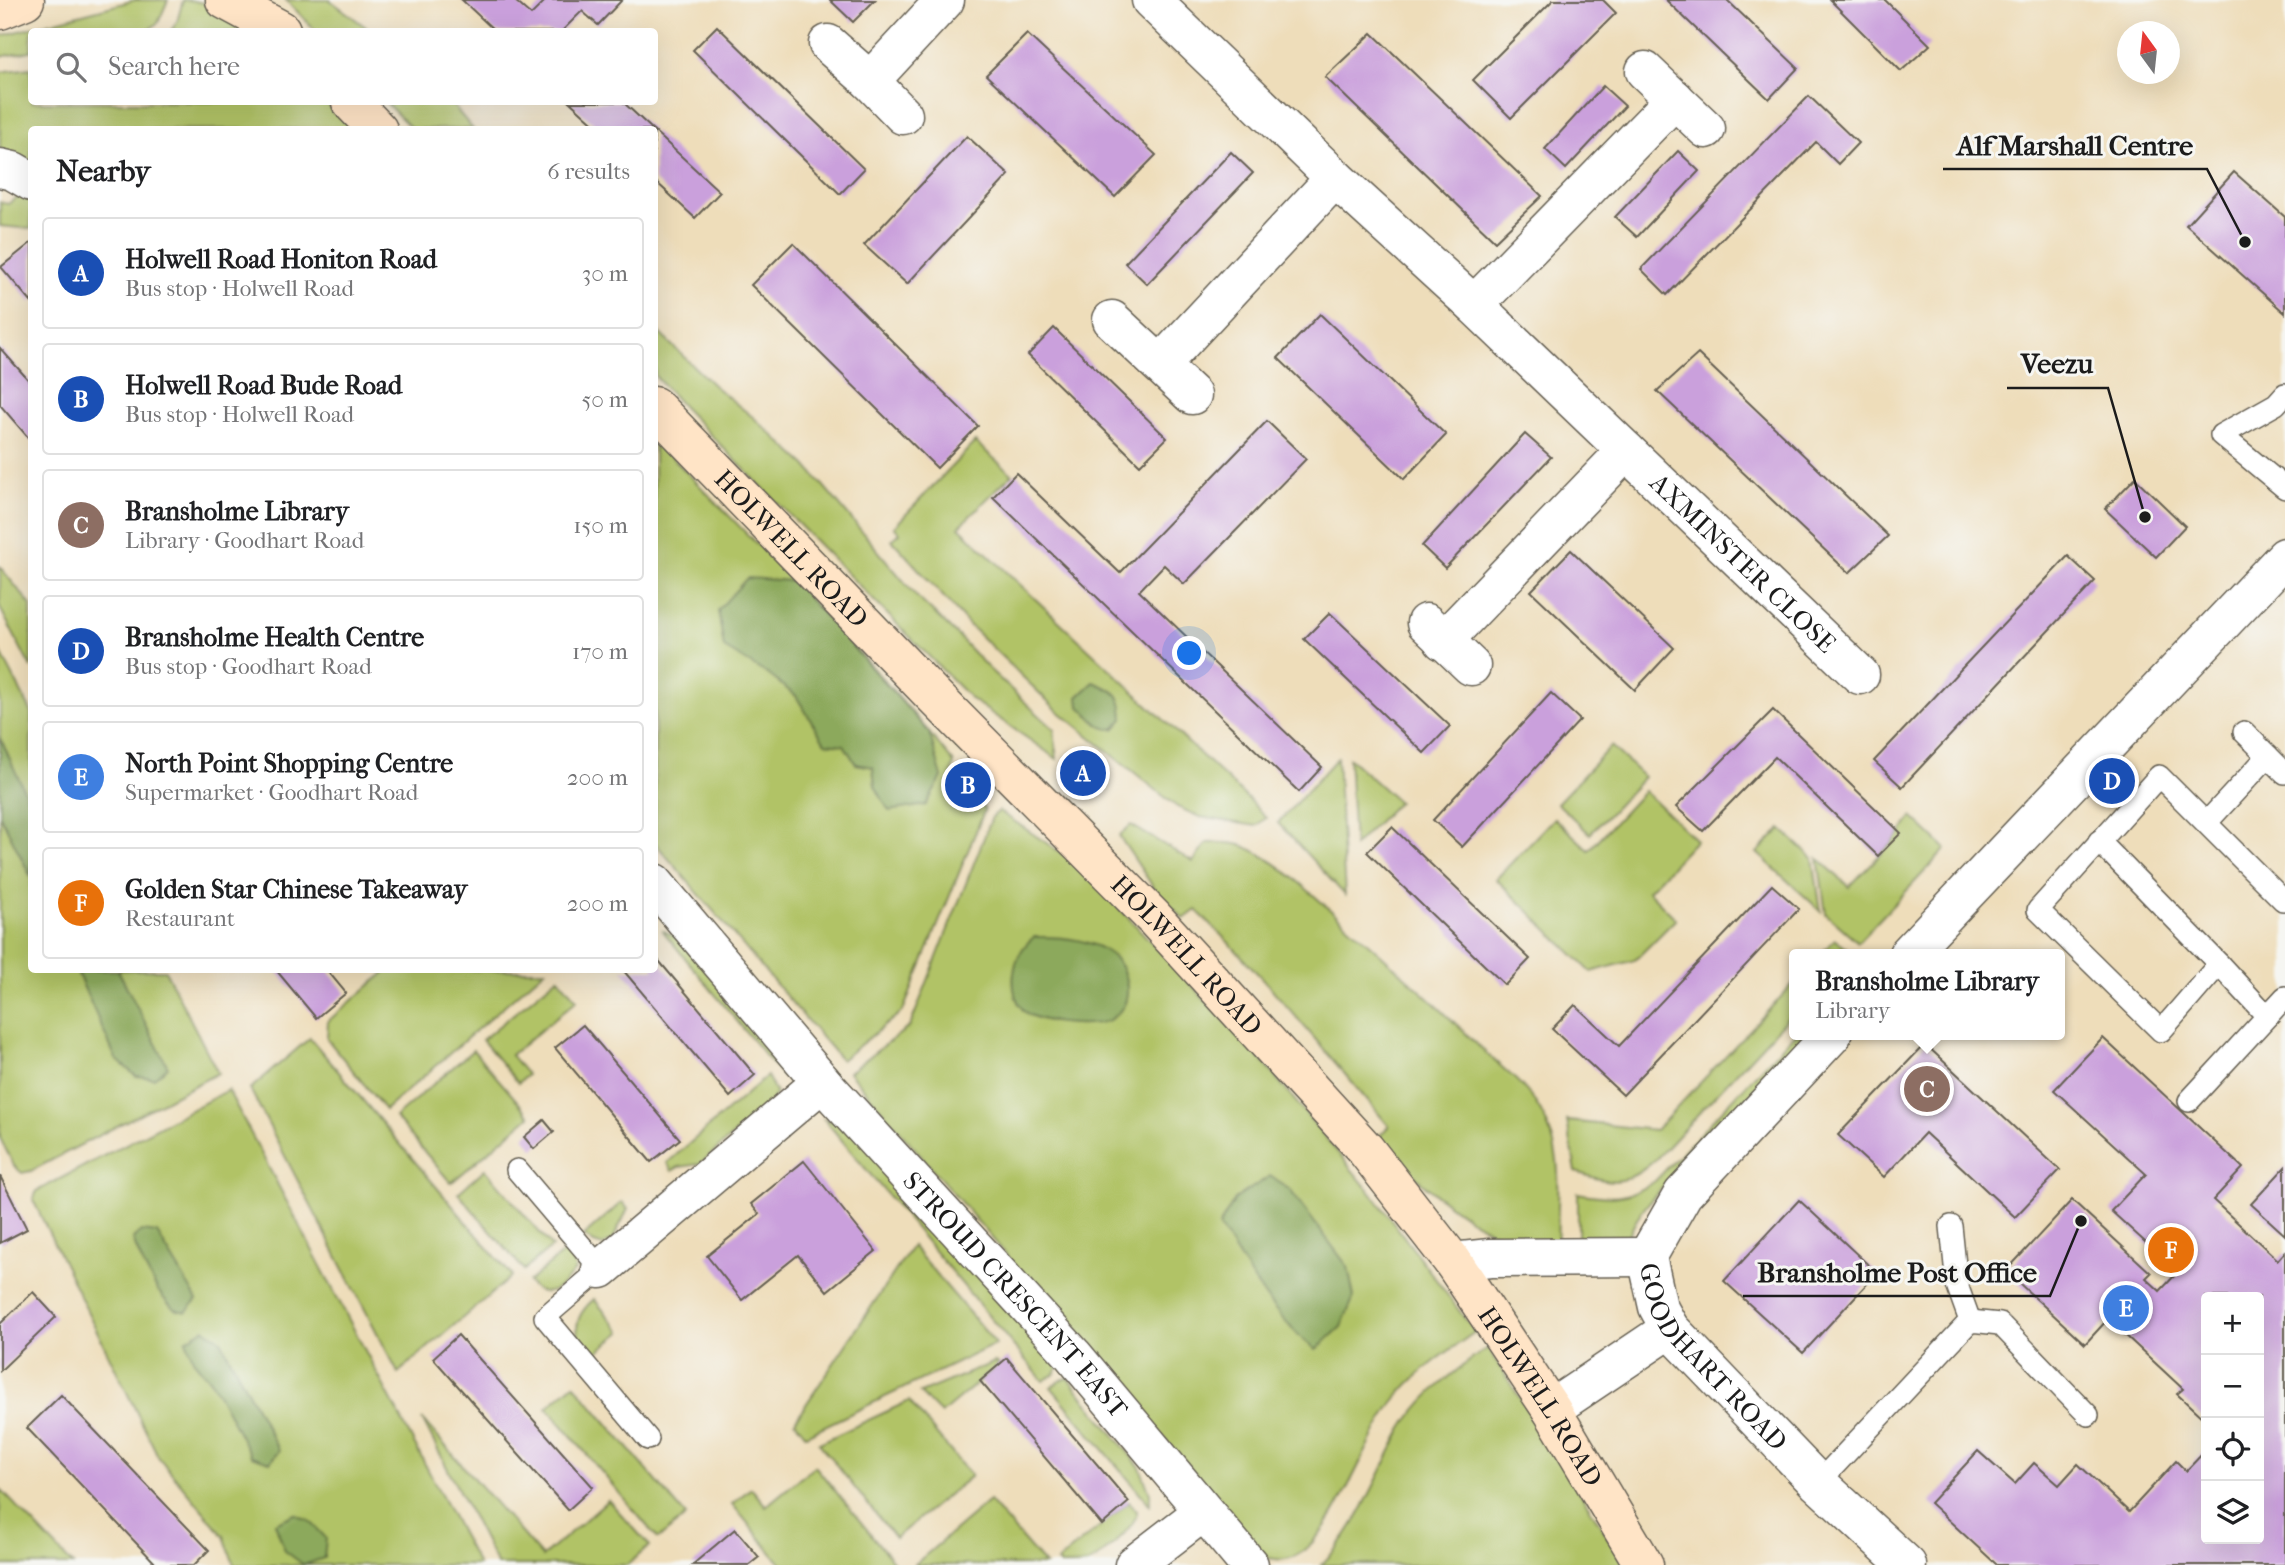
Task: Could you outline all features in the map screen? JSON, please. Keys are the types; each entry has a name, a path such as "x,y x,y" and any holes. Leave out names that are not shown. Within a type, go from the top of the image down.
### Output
{"street":[{"path":"225,0 276,28"},
{"path":"257,0 279,28"},
{"path":"870,81 945,0"},
{"name":"AXMINSTER CLOSE","path":"1169,6 1335,178 1474,305 1860,675"},
{"path":"828,44 903,115"},
{"path":"1646,71 1706,129"},
{"path":"1474,305 1675,99"},
{"path":"354,105 374,126"},
{"path":"0,168 13,171 28,180"},
{"path":"1161,364 1335,178"},
{"path":"1112,320 1192,395"},
{"name":"HOLWELL ROAD","path":"658,410 929,691 1154,918 1365,1149 1453,1262 1552,1409 1644,1565"},
{"path":"1471,666 1434,631 1626,451"},
{"path":"1913,949 2285,557"},
{"name":"STROUD CRESCENT EAST","path":"658,888 822,1082 1073,1355 1250,1565"},
{"name":"GOODHART ROAD","path":"1827,1040 1683,1194 1647,1257 1658,1307 1670,1329 1818,1483 1907,1565"},
{"path":"601,1269 822,1082"},
{"path":"1453,1262 1490,1258 1647,1257"},
{"path":"1552,1409 1670,1329"},
{"path":"1135,1565 1203,1512"}],"lane":[{"path":"2285,394 2276,404 2221,435 2285,488"},
{"path":"2244,732 2285,772"},
{"path":"2207,822 2268,756"},
{"path":"2219,964 2161,1031 2038,910 2159,776 2283,900"},
{"path":"2099,841 2267,1016"},
{"path":"2189,1101 2285,997"},
{"path":"517,1170 601,1269 545,1317 648,1439"},
{"path":"1951,1226 1957,1285 1970,1321"},
{"path":"1970,1321 2000,1324 2088,1415"},
{"path":"1818,1483 1970,1321"}],"green space":[{"path":"135,0 168,0 158,23 151,28 30,28"},
{"path":"183,0 220,10 247,28 173,28"},
{"path":"286,0 330,0 367,28 313,28"},
{"path":"28,29 28,52 0,57 0,36"},
{"path":"28,68 28,105 328,105 350,126 28,126 28,161 0,149 0,72"},
{"path":"388,105 453,105 470,126 409,126"},
{"path":"21,194 28,198 28,229 0,226 0,202 8,204"},
{"path":"658,332 713,385 806,465 917,597 1054,729 1057,759 971,699 658,379"},
{"path":"975,442 1012,474 959,527 1249,800 1266,818 1256,826 1200,817 1177,807 1057,710 969,625 892,540 900,533 894,527"},
{"path":"658,443 883,679 954,763 951,776 956,784 985,809 903,1011 841,1060 658,846"},
{"path":"0,567 28,601 28,662 0,608"},
{"path":"747,578 793,581 929,732 942,777 926,805 889,811 875,786 873,767 856,764 844,745 825,743 796,696 769,675 724,648 718,610"},
{"path":"0,651 28,705 28,973 167,973 218,1073 31,1171 22,1173 14,1166 0,1138"},
{"path":"1094,682 1117,694 1123,719 1114,729 1099,725 1079,706 1078,697"},
{"path":"0,737 28,799 28,871 0,815"},
{"path":"1611,746 1644,777 1590,834 1557,803"},
{"path":"1337,758 1345,895 1278,823"},
{"path":"1349,758 1398,802 1354,846"},
{"path":"1644,791 1696,840 1648,891 1676,919 1635,960 1591,972 1496,879 1554,818 1589,850"},
{"path":"999,811 1079,865 1260,1058 1376,1199 1475,1332 1422,1372 1394,1401 1322,1531 1308,1547 1293,1557 1267,1558 849,1072 910,1026 992,817"},
{"path":"1912,817 1946,849 1858,942 1826,914 1818,858 1849,887 1901,833"},
{"path":"1131,825 1193,862 1207,843 1239,845 1268,859 1372,946 1522,1085 1540,1110 1554,1145 1558,1179 1558,1250 1506,1238 1482,1226 1458,1211 1414,1176 1378,1137 1389,1126 1271,989 1196,910 1184,919 1156,891 1119,836"},
{"path":"1781,829 1813,858 1821,911 1757,853"},
{"path":"662,930 677,937 789,1064 783,1077"},
{"path":"1034,937 1079,940 1106,951 1116,960 1123,972 1127,987 1126,1001 1119,1012 1103,1022 1080,1024 1052,1022 1023,1010 1015,992 1014,971 1021,952"},
{"path":"1835,939 1848,949 1826,949"},
{"path":"77,973 120,973 168,1067 154,1078 136,1076 116,1059"},
{"path":"384,973 542,973 385,1110 327,1039 328,1021"},
{"path":"558,977 577,1000 511,1055 527,1075 518,1083 482,1040"},
{"path":"1789,988 1789,1016 1646,1168 1628,1178 1610,1181 1576,1172 1567,1121 1656,1130"},
{"path":"310,1038 512,1276 398,1373 250,1089"},
{"path":"1789,1039 1801,1040 1651,1200 1637,1218 1625,1244 1578,1248 1578,1193 1600,1196 1627,1195 1655,1181"},
{"path":"473,1050 530,1116 451,1183 395,1117"},
{"path":"767,1076 776,1093 769,1104 700,1164 679,1167 672,1171 667,1163"},
{"path":"228,1090 478,1565 234,1565 224,1536 159,1458 33,1200 37,1191"},
{"path":"824,1119 835,1122 864,1139 1058,1368 1055,1374 1043,1381"},
{"path":"485,1169 552,1247 524,1270 458,1193"},
{"path":"1270,1176 1290,1190 1348,1267 1354,1297 1341,1327 1316,1350 1274,1308 1219,1226 1235,1199"},
{"path":"622,1202 628,1209 613,1239 603,1246 584,1236"},
{"path":"141,1231 157,1233 197,1300 186,1312 177,1310 168,1303 149,1276 133,1238"},
{"path":"912,1246 996,1344 806,1435 795,1421"},
{"path":"567,1250 574,1260 575,1270 559,1287 553,1291 541,1292 528,1282"},
{"path":"594,1299 621,1332 591,1357 580,1342 577,1327 582,1313"},
{"path":"204,1329 220,1339 279,1451 270,1462 251,1456 213,1384 194,1361 186,1340"},
{"path":"1488,1348 1626,1565 1321,1565 1357,1518 1402,1430 1419,1406 1440,1385"},
{"path":"995,1362 999,1365 941,1414 920,1393"},
{"path":"1068,1378 1140,1467 1150,1494 1150,1505 1051,1387"},
{"path":"574,1384 686,1516 658,1539 547,1407"},
{"path":"909,1401 971,1476 895,1538 819,1443"},
{"path":"422,1419 542,1557 608,1500 650,1546 627,1565 497,1565"},
{"path":"815,1466 896,1565 782,1565 732,1504 751,1488 766,1506"},
{"path":"0,1489 73,1565 0,1565"},
{"path":"989,1501 1045,1565 914,1565"},
{"path":"1129,1502 1137,1511 1135,1517 1118,1540 1102,1554 1088,1564 1060,1565 1057,1562"},
{"path":"295,1514 310,1521 326,1538 324,1558 304,1565 285,1551 275,1523"}],"building":[{"path":"462,0 514,0 531,15 546,0 622,0 598,25 582,11 565,28 492,28"},
{"path":"830,0 875,0 853,22"},
{"path":"1553,0 1603,0 1616,13 1511,118 1473,80"},
{"path":"1666,0 1727,0 1798,68 1769,99"},
{"path":"1830,0 1885,0 1930,45 1901,71"},
{"path":"717,26 864,169 840,194 693,50"},
{"path":"1372,33 1542,196 1495,241 1325,77"},
{"path":"1027,34 1156,155 1115,197 986,75"},
{"path":"1603,86 1625,106 1566,169 1545,149"},
{"path":"1809,96 1858,143 1838,164 1816,142 1667,295 1641,269"},
{"path":"573,105 626,105 649,126 597,126"},
{"path":"658,135 720,192 695,218 658,184"},
{"path":"967,136 1009,175 907,284 864,245"},
{"path":"1678,151 1699,171 1637,237 1615,217"},
{"path":"1231,152 1253,173 1147,284 1125,263"},
{"path":"2234,172 2285,217 2285,313 2186,225"},
{"path":"793,243 978,426 937,468 751,285"},
{"path":"28,245 28,298 1,267"},
{"path":"1320,314 1446,435 1404,479 1278,358"},
{"path":"1054,328 1167,438 1140,465 1028,355"},
{"path":"0,348 28,380 28,437 0,405"},
{"path":"1698,354 1888,536 1849,573 1657,391"},
{"path":"1267,421 1306,459 1184,584 1164,565 1139,591 1322,767 1299,792 993,497 1016,473 1120,573"},
{"path":"1525,434 1551,457 1445,568 1422,546"},
{"path":"2135,478 2185,526 2156,557 2105,509"},
{"path":"1571,550 1674,648 1635,690 1531,591"},
{"path":"2068,556 2095,581 1902,787 1874,761"},
{"path":"1330,613 1450,726 1424,753 1304,639"},
{"path":"1551,693 1580,720 1462,847 1433,820"},
{"path":"1773,710 1901,833 1878,856 1775,757 1703,831 1676,807"},
{"path":"1392,827 1530,959 1505,985 1367,852"},
{"path":"1772,885 1799,909 1623,1095 1552,1029 1575,1005 1619,1046"},
{"path":"658,960 755,1075 730,1097 626,973 658,973"},
{"path":"278,973 329,973 346,993 316,1018"},
{"path":"583,1025 680,1139 651,1162 555,1048"},
{"path":"2103,1038 2243,1168 2213,1200 2278,1260 2285,1252 2285,1565 1997,1565 1930,1503 1978,1451 2015,1484 2034,1463 2059,1485 2078,1464 2129,1512 2176,1461 2186,1471 2201,1455 2201,1544 2264,1544 2264,1292 2201,1292 2201,1416 2177,1394 2183,1389 2108,1319 2085,1344 2006,1271 2072,1200 2151,1273 2146,1278 2160,1291 2178,1272 2111,1211 2146,1174 2054,1090"},
{"path":"1925,1044 2060,1170 2015,1217 1925,1133 1884,1177 1838,1135"},
{"path":"544,1120 554,1132 534,1149 524,1137"},
{"path":"804,1161 876,1251 827,1291 798,1255 742,1300 707,1256 759,1214 751,1204"},
{"path":"2285,1167 2285,1235 2251,1204"},
{"path":"0,1176 27,1229 0,1243"},
{"path":"1799,1200 1877,1273 1803,1353 1724,1281"},
{"path":"33,1292 56,1317 0,1371 0,1324"},
{"path":"458,1335 593,1487 568,1510 433,1358"},
{"path":"1007,1358 1129,1502 1102,1525 980,1381"},
{"path":"61,1395 209,1550 194,1565 157,1565 27,1428"},
{"path":"735,1529 759,1557 749,1565 692,1565"}],"place":[{"name":"Alf Marshall Centre","path":"2245,242"},
{"name":"Veezu","path":"2145,517"},
{"name":"Holwell Road Honiton Road","path":"1083,773"},
{"name":"Bransholme Health Centre","path":"2112,781"},
{"name":"Holwell Road Bude Road","path":"968,785"},
{"name":"Bransholme Library","path":"1927,1089"},
{"name":"Bransholme Post Office","path":"2081,1221"},
{"name":"Golden Star Chinese Takeaway","path":"2171,1250"},
{"name":"North Point Shopping Centre","path":"2126,1308"}]}
